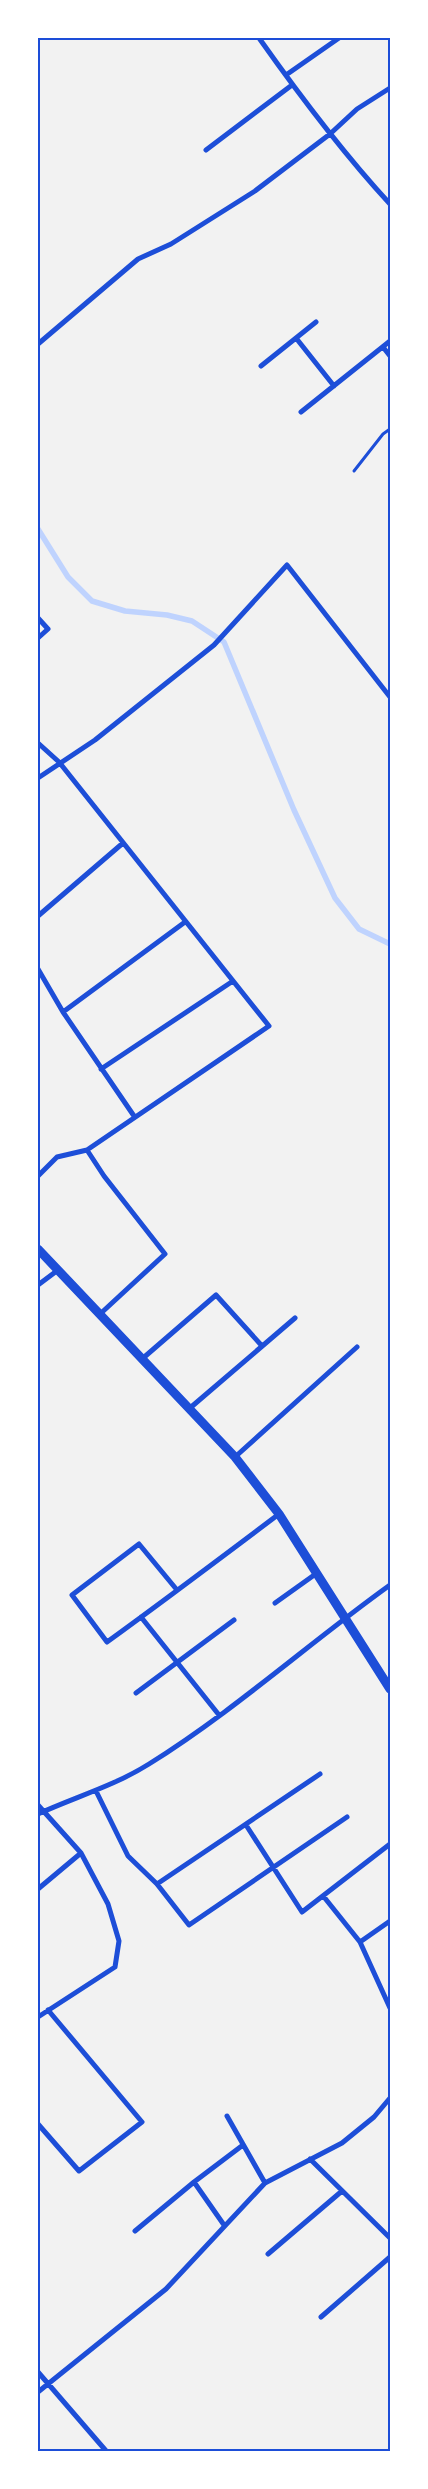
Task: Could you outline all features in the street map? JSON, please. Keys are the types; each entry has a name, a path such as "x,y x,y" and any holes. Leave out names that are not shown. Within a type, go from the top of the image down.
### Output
{"street":[{"path":"259,38 292,85 359,171 390,204"},
{"path":"286,75 339,38"},
{"path":"206,150 292,85"},
{"path":"38,344 138,259 171,244 255,191 330,134 358,110 390,88"},
{"path":"262,366 316,322"},
{"path":"296,338 334,386"},
{"path":"300,412 390,342"},
{"path":"383,347 390,356"},
{"path":"38,778 59,762 95,740 214,645 288,565 390,697"},
{"path":"38,618 48,629 38,638"},
{"path":"38,743 59,762 268,1026 87,1150 57,1157 38,1176"},
{"path":"38,916 123,843"},
{"path":"63,1012 185,922"},
{"path":"38,969 63,1012 134,1116"},
{"path":"101,1069 233,981"},
{"path":"87,1150 104,1176 165,1254 99,1315"},
{"path":"38,1249 236,1457 279,1514 390,1689"},
{"path":"38,1286 58,1270"},
{"path":"142,1359 216,1295 262,1346"},
{"path":"190,1408 295,1318"},
{"path":"236,1457 357,1347"},
{"path":"177,1590 139,1544 72,1595 107,1642 142,1617 279,1514"},
{"path":"275,1603 318,1573"},
{"path":"40,1812 96,1791 148,1765 219,1715 390,1584"},
{"path":"142,1617 219,1715"},
{"path":"136,1693 234,1620"},
{"path":"157,1884 320,1774"},
{"path":"96,1791 128,1856 157,1884 190,1924 347,1817"},
{"path":"38,1805 40,1812 80,1853 108,1904 119,1941 115,1967 38,2017"},
{"path":"246,1825 302,1912 324,1897 390,1844"},
{"path":"38,1889 80,1853"},
{"path":"324,1897 360,1942 390,2008"},
{"path":"360,1942 390,1921"},
{"path":"38,2124 79,2171 142,2122 48,2010"},
{"path":"38,2392 166,2288 265,2183 342,2143 374,2117 390,2098"},
{"path":"227,2116 265,2183"},
{"path":"135,2231 194,2182 244,2145"},
{"path":"310,2159 390,2238"},
{"path":"194,2182 224,2225"},
{"path":"268,2254 342,2191"},
{"path":"322,2317 390,2257"},
{"path":"38,2372 46,2384 107,2452"}],"path":[{"path":"354,471 383,434 390,429"}],"waterway":[{"path":"38,529 68,577 92,601 125,611 167,615 192,621 224,642 294,810 335,898 359,929 390,944"}]}
